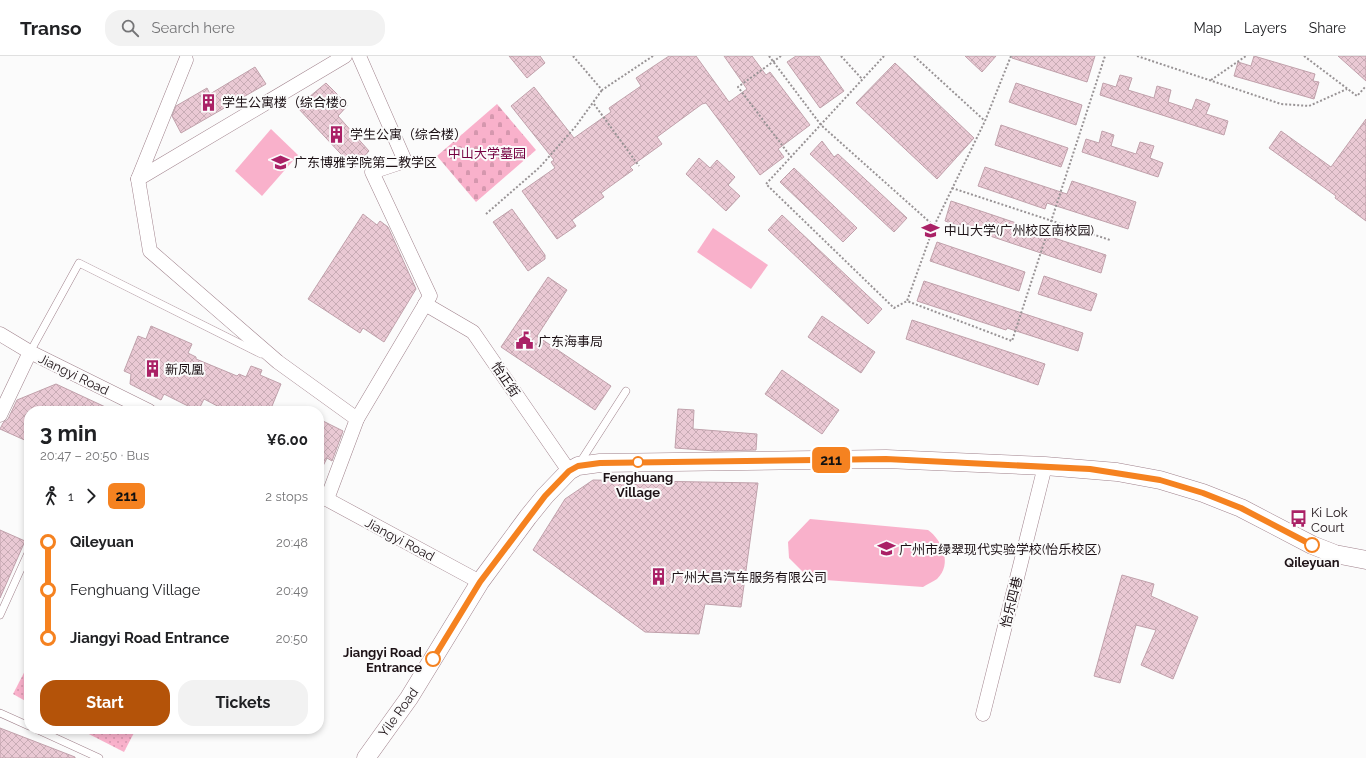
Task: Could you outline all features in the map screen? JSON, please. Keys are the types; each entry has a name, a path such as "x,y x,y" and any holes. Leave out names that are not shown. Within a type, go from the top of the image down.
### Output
{"street":[{"path":"138,179 344,56"},
{"path":"324,495 358,419 430,296 372,172 405,161 359,56"},
{"path":"186,60 138,179 150,251 278,362 358,419"},
{"name":"怡正街","path":"425,304 473,332 574,468"},
{"name":"Jiangyi Road","path":"0,334 30,352 139,406"},
{"path":"0,415 30,352"},
{"path":"574,468 600,463 886,459 1045,466 1117,472 1160,480 1203,493 1241,508 1312,545 1335,554 1366,560"},
{"name":"怡乐四巷","path":"983,714 1045,466"},
{"name":"Yile Road","path":"366,758 409,698 480,582 545,496 574,468"},
{"name":"Jiangyi Road","path":"324,498 480,582"}],"lane":[{"path":"30,352 78,263 278,362"},
{"path":"574,468 626,391"},
{"path":"0,615 24,562"},
{"path":"0,712 24,724"},
{"path":"47,734 99,758"}],"path":[{"path":"573,56 602,90"},
{"path":"486,214 540,167 594,104 602,90 653,56"},
{"path":"769,56 821,125 934,226"},
{"path":"781,56 738,88 791,157"},
{"path":"841,56 862,79"},
{"path":"884,56 766,184 894,308 907,301 934,226 985,121 1012,56"},
{"path":"914,56 985,121"},
{"path":"907,301 1012,342 1105,56"},
{"path":"1137,56 1281,104 1309,106 1347,89"},
{"path":"1210,80 1246,56"},
{"path":"1304,56 1357,96 1366,86"},
{"path":"594,104 639,166"},
{"path":"952,188 1110,240"}],"green space":[{"name":"中山大学墓园","path":"497,104 536,150 476,202 437,156"},
{"path":"271,129 298,155 262,196 235,171"},
{"path":"713,228 768,265 751,289 697,252"},
{"path":"810,519 928,530 938,540 944,553 945,560 942,573 937,579 923,587 825,580 805,574 789,558 788,542"},
{"path":"24,673 24,700 13,694"},
{"path":"89,734 133,734 124,752"}],"building":[{"path":"509,56 540,56 545,63 527,78"},
{"path":"669,56 696,56 729,102 747,89 724,56 752,56 766,75 770,72 810,125 778,149 784,157 760,175 706,103 702,104 657,137 662,144 630,167 633,170 601,193 604,197 572,220 576,226 557,239 522,191 555,168 551,162 554,160 511,106 534,87 574,138 611,112 609,108 641,86 636,78"},
{"path":"796,56 819,56 844,91 820,108 787,62"},
{"path":"965,56 996,56 982,72"},
{"path":"1012,56 1095,56 1087,82 1012,58"},
{"path":"1254,56 1315,74 1313,81 1319,82 1314,99 1234,76 1238,62 1251,66"},
{"path":"1338,56 1366,56 1366,81"},
{"path":"895,63 974,138 937,179 856,103"},
{"name":"学生公寓楼（综合楼0","path":"255,67 266,84 181,133 172,116 176,106 207,88 210,94"},
{"path":"1120,75 1132,78 1128,90 1154,98 1157,86 1171,90 1168,102 1192,110 1196,99 1210,104 1206,114 1228,121 1224,135 1100,95 1103,83 1116,87"},
{"name":"学生公寓（综合楼）","path":"326,83 348,105 338,116 369,151 354,168 297,107"},
{"path":"1016,83 1082,105 1076,125 1009,102"},
{"path":"1366,119 1366,221 1335,198 1336,196 1269,148 1281,131 1331,167"},
{"path":"1001,125 1068,148 1061,167 995,145"},
{"path":"1102,131 1114,135 1111,146 1136,154 1140,142 1154,146 1150,158 1163,163 1158,177 1082,152 1086,139 1099,143"},
{"path":"822,141 834,157 838,154 907,218 894,232 810,154"},
{"path":"699,158 710,168 717,160 735,177 728,185 740,196 726,211 686,174"},
{"path":"985,167 1067,194 1072,181 1136,202 1128,229 1047,203 1045,209 978,186"},
{"path":"794,168 857,228 843,242 780,182"},
{"path":"951,201 1040,231 1039,233 1106,255 1101,273 945,221"},
{"path":"512,209 545,255 545,259 528,271 493,222"},
{"path":"363,214 377,225 380,221 388,227 416,289 384,342 363,328 360,333 308,299"},
{"path":"782,215 882,309 868,324 768,230"},
{"path":"937,242 1025,272 1019,291 930,261"},
{"path":"1044,276 1097,294 1091,311 1038,294"},
{"name":"广东海事局","path":"548,277 567,290 537,336 611,386 595,410 501,347"},
{"path":"924,281 1083,333 1078,351 1007,328 1006,330 917,301"},
{"path":"822,316 875,352 861,373 808,337"},
{"path":"912,320 1045,364 1038,385 906,339"},
{"name":"新凤凰","path":"151,326 192,344 188,353 196,357 196,359 237,376 239,374 246,377 251,366 262,370 260,375 281,384 272,406 217,406 204,399 200,406 188,406 164,394 161,400 130,384 131,374 124,371 138,336 146,339"},
{"path":"782,370 839,410 822,434 765,394"},
{"path":"56,384 103,406 24,406 24,440 0,429 3,423 8,419 17,400"},
{"path":"678,409 694,410 693,429 757,434 756,450 715,451 675,448"},
{"path":"324,422 343,431 332,461 327,458 324,464"},
{"name":"广州大昌汽车服务有限公司","path":"593,480 758,483 741,607 705,604 699,634 645,632 533,550 565,499"},
{"path":"0,530 24,541 24,543 0,598"},
{"path":"1122,575 1154,584 1151,596 1198,617 1173,679 1141,665 1156,630 1136,625 1120,683 1094,676"},
{"path":"0,728 75,757 75,758 0,758"}],"bus line":[{"name":"211","path":"433,659 480,582 545,496 569,471 578,466 600,463 886,459 1045,466 1117,472 1160,480 1203,493 1241,508 1312,545"}],"place":[{"name":"学生公寓楼（综合楼0","path":"209,102"},
{"name":"学生公寓（综合楼）","path":"337,134"},
{"name":"广东博雅学院第二教学区","path":"281,162"},
{"name":"中山大学(广州校区南校园)","path":"931,230"},
{"name":"广东海事局","path":"525,341"},
{"name":"新凤凰","path":"152,369"},
{"name":"Fenghuang Village","path":"638,462"},
{"name":"Ki Lok Court","path":"1298,519"},
{"name":"Qileyuan","path":"1312,545"},
{"name":"广州市绿翠现代实验学校(怡乐校区)","path":"886,549"},
{"name":"广州大昌汽车服务有限公司","path":"658,577"},
{"name":"Jiangyi Road Entrance","path":"433,659"}]}
